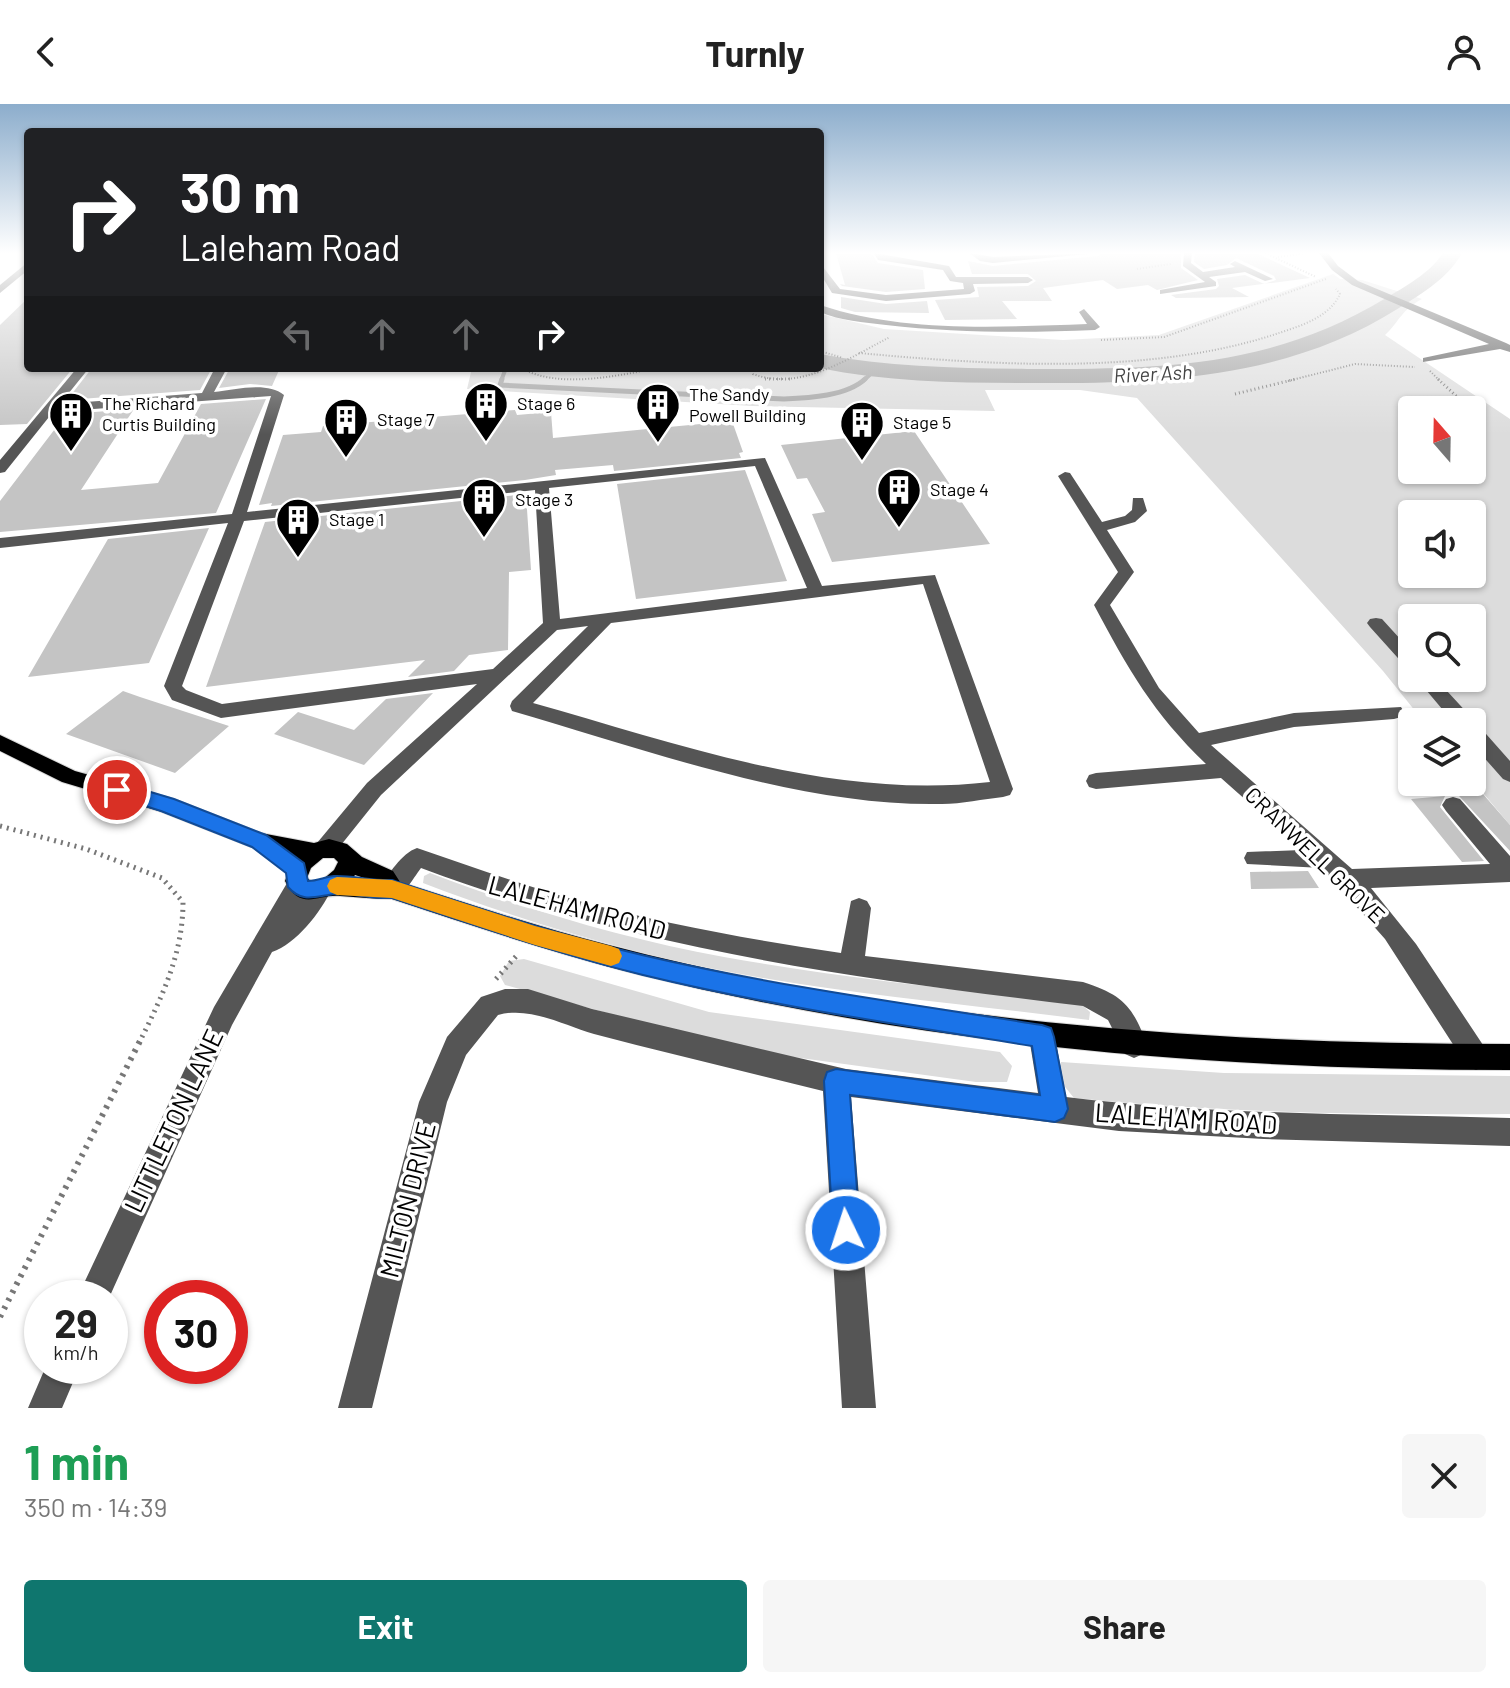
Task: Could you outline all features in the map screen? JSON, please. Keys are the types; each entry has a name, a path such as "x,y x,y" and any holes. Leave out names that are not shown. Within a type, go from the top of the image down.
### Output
{"main road":[{"path":"0,742 69,777 167,805 259,841 312,882"},
{"name":"LALEHAM ROAD","path":"259,841 333,854 385,877 392,889"},
{"path":"333,854 348,869 312,882 333,854"},
{"name":"LALEHAM ROAD","path":"312,882 368,890 392,889 535,936 767,992 1042,1037 1134,1045 1510,1057"}],"street":[{"path":"835,314 903,325 1018,330 1095,327 1085,314"},
{"path":"1432,314 1506,347"},
{"path":"1481,335 1510,334"},
{"path":"1426,363 1506,347"},
{"path":"0,469 6,456 80,372"},
{"path":"206,396 219,372"},
{"path":"50,409 270,391 278,395 238,517 173,686 179,695 221,711 497,675"},
{"path":"0,543 760,461 817,593"},
{"path":"1065,476 1098,528 1130,519 1140,511 1138,501"},
{"path":"542,485 552,625"},
{"name":"CRANWELL GROVE","path":"1098,528 1126,572 1102,606 1157,700 1196,741 1346,879 1409,950 1476,1057"},
{"path":"333,854 374,789 552,625 929,578 1003,789 942,796 843,789 771,777 519,706 604,620"},
{"path":"1376,623 1398,647"},
{"path":"1437,692 1452,708"},
{"path":"1196,741 1294,720 1394,712"},
{"path":"1486,747 1510,774"},
{"path":"1096,781 1227,770"},
{"path":"1453,805 1510,873"},
{"name":"LALEHAM ROAD","path":"392,889 417,857 508,893 690,939 852,966 1083,994 1107,1001 1125,1020 1134,1045"},
{"path":"1255,858 1324,859"},
{"path":"1346,879 1510,873"},
{"name":"LITTLETON LANE","path":"101,1280 216,1029 263,949 300,916 312,882"},
{"path":"852,966 859,908"},
{"name":"LALEHAM ROAD","path":"490,1005 528,1001 592,1021 836,1081 1119,1117 1264,1125 1510,1132"},
{"name":"MILTON DRIVE","path":"355,1408 433,1102 456,1046 490,1005"},
{"path":"1042,1037 1055,1109"},
{"path":"836,1081 859,1408"},
{"path":"45,1408 55,1384"}],"path":[{"path":"859,353 945,361 1106,362 1177,358 1260,339 1325,314"},
{"path":"824,368 896,333"},
{"path":"824,352 845,358"},
{"path":"1235,394 1355,364 1426,363 1457,396"},
{"path":"527,372 531,375 583,377 624,372"},
{"path":"752,372 772,383 789,382 814,372"},
{"path":"0,826 86,849 162,878 183,902 183,932 167,987 0,1317"},
{"path":"490,1005 496,979 535,936"}],"shaded area":[{"path":"1219,314 1403,314 1385,335 1476,396 1398,396 1398,484 1486,484 1486,403 1510,419 1510,825 1486,796 1486,708 1413,708 1400,692 1486,692 1486,604 1398,604 1398,690 1137,398 1080,390 985,390 995,411 753,406 467,389 471,372 824,372 824,315 884,329 1063,340 1159,335"},
{"path":"430,873 575,922 687,950 857,977 1081,1004 1090,1012 1089,1020 809,985 681,962 594,940 465,899 423,883 424,876"},
{"path":"524,959 709,1012 1000,1052 1012,1066 1007,1082 976,1082 742,1050 505,985 500,976 509,961"},
{"path":"1061,1062 1224,1073 1510,1076 1510,1114 1292,1112 1074,1098 1057,1077"}],"building":[{"path":"12,314 24,314 24,372 70,372 27,424 0,425 0,325"},
{"path":"942,314 1013,314 1017,319 945,320"},
{"path":"89,372 210,372 200,390 67,400"},
{"path":"228,372 278,372 272,386 250,384 219,388"},
{"path":"266,399 216,513 0,532 0,501 61,421 49,422 55,415 134,409 81,490 158,483 201,404"},
{"path":"515,410 517,415 551,412 553,438 732,421 743,452 739,453 741,458 614,471 613,465 555,470 556,475 525,480 259,505 283,435 321,432 323,426"},
{"path":"914,431 990,544 832,562 812,514 825,512 807,478 797,479 781,445"},
{"path":"745,470 787,581 636,599 617,484"},
{"path":"526,494 531,570 509,572 508,650 469,655 454,671 408,677 425,660 206,687 265,522"},
{"path":"209,528 149,663 28,677 108,539"},
{"path":"123,691 229,726 175,773 66,734"},
{"path":"433,693 364,765 274,734 298,712 354,730 386,699"},
{"path":"1445,796 1440,807 1484,861 1462,862 1411,799"},
{"path":"1459,796 1485,796 1510,825 1510,851"},
{"path":"1308,871 1319,888 1251,889 1250,872"}],"waterway":[{"name":"River Ash","path":"824,362 897,372 973,376 1174,373 1269,358 1316,343 1375,314"},
{"path":"863,381 874,371"},
{"path":"501,381 504,372"},
{"path":"502,379 500,385 784,399 838,393 865,379"}],"slow traffic":[{"path":"337,886 378,891 392,889 535,936 611,956"}],"place":[{"name":"Stage 6","path":"486,443"},
{"name":"The Sandy Powell Building","path":"658,444"},
{"name":"The Richard Curtis Building","path":"71,453"},
{"name":"Stage 7","path":"346,459"},
{"name":"Stage 5","path":"862,462"},
{"name":"Stage 4","path":"899,529"},
{"name":"Stage 3","path":"484,539"},
{"name":"Stage 1","path":"298,559"}],"route":[{"path":"117,790 167,805 259,841 297,869 296,881 303,889 320,890 333,885 378,891 392,889 535,936 641,964 767,992 1042,1037 1055,1109 836,1081 846,1230"}]}
